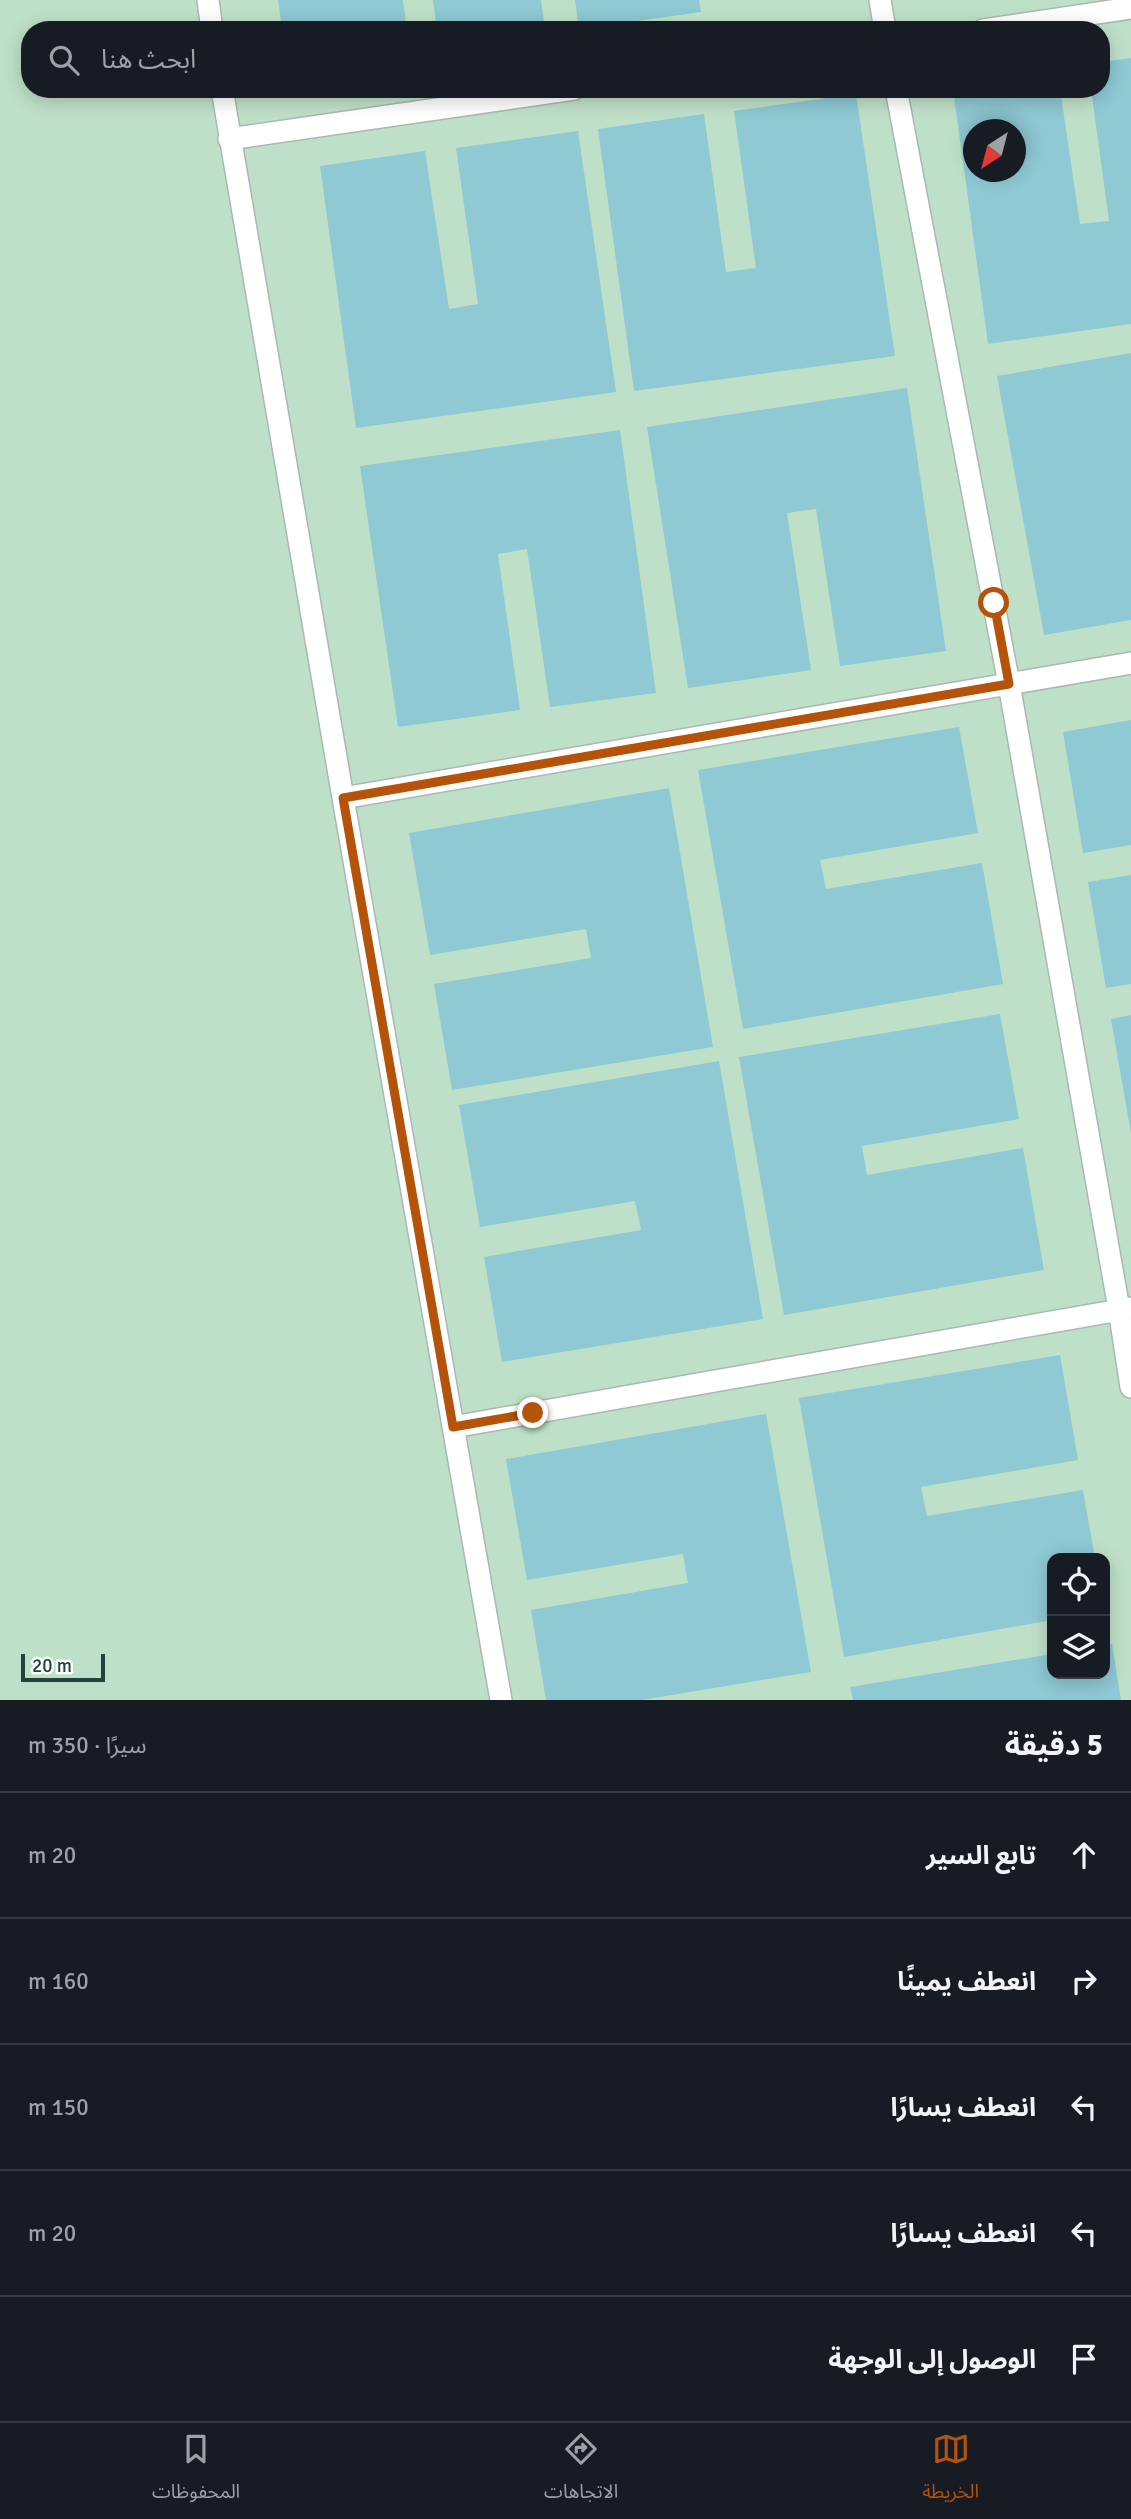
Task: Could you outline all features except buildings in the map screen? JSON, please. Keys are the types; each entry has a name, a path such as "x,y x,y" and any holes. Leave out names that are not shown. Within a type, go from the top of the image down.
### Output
{"lane":[{"path":"208,0 211,21"},
{"path":"880,0 884,21"},
{"path":"1044,21 1131,8"},
{"path":"223,98 501,1700"},
{"path":"229,139 512,98"},
{"path":"897,98 1125,1308 1131,1387"},
{"path":"343,798 1131,663"},
{"path":"453,1427 1125,1308"}],"green space":[{"path":"0,0 1131,0 1131,1700 0,1700"}],"water":[{"path":"278,0 403,0 406,21 281,21"},
{"path":"433,0 541,0 544,21 436,21"},
{"path":"575,0 699,0 701,12 636,21 578,21"},
{"path":"1131,58 1131,324 988,344 966,182 1026,182 1026,119 963,119 963,162 954,98 1061,98 1080,224 1109,221 1092,98 1110,98 1110,61"},
{"path":"827,98 857,98 895,356 634,391 598,129 704,114 726,272 756,268 734,111"},
{"path":"578,131 616,392 356,428 320,166 425,151 449,309 478,304 456,148"},
{"path":"1131,353 1131,620 1044,635 997,376"},
{"path":"907,388 946,651 840,666 816,509 787,513 811,670 688,688 647,427"},
{"path":"620,430 656,693 550,707 527,549 498,554 520,710 398,727 360,466"},
{"path":"1131,720 1131,845 1083,853 1063,732"},
{"path":"959,727 978,833 820,860 826,889 982,863 1003,984 743,1029 698,770"},
{"path":"669,788 713,1047 452,1090 434,984 591,958 586,929 430,955 409,833"},
{"path":"1131,875 1131,984 1106,988 1088,882"},
{"path":"1000,1014 1019,1119 862,1146 867,1175 1023,1148 1044,1270 784,1315 739,1057"},
{"path":"1131,1015 1131,1133 1111,1019"},
{"path":"719,1061 763,1319 502,1362 484,1257 641,1230 635,1201 480,1227 459,1105"},
{"path":"1060,1355 1078,1460 921,1487 927,1516 1083,1490 1094,1553 1047,1553 1047,1621 844,1657 799,1398"},
{"path":"766,1414 811,1672 642,1700 546,1700 531,1610 688,1583 683,1554 527,1580 506,1459"},
{"path":"1110,1644 1121,1700 853,1700 850,1687 1047,1655 1047,1679 1110,1679"}],"route":[{"path":"533,1413 453,1427 343,798 1009,684 994,603"}]}
